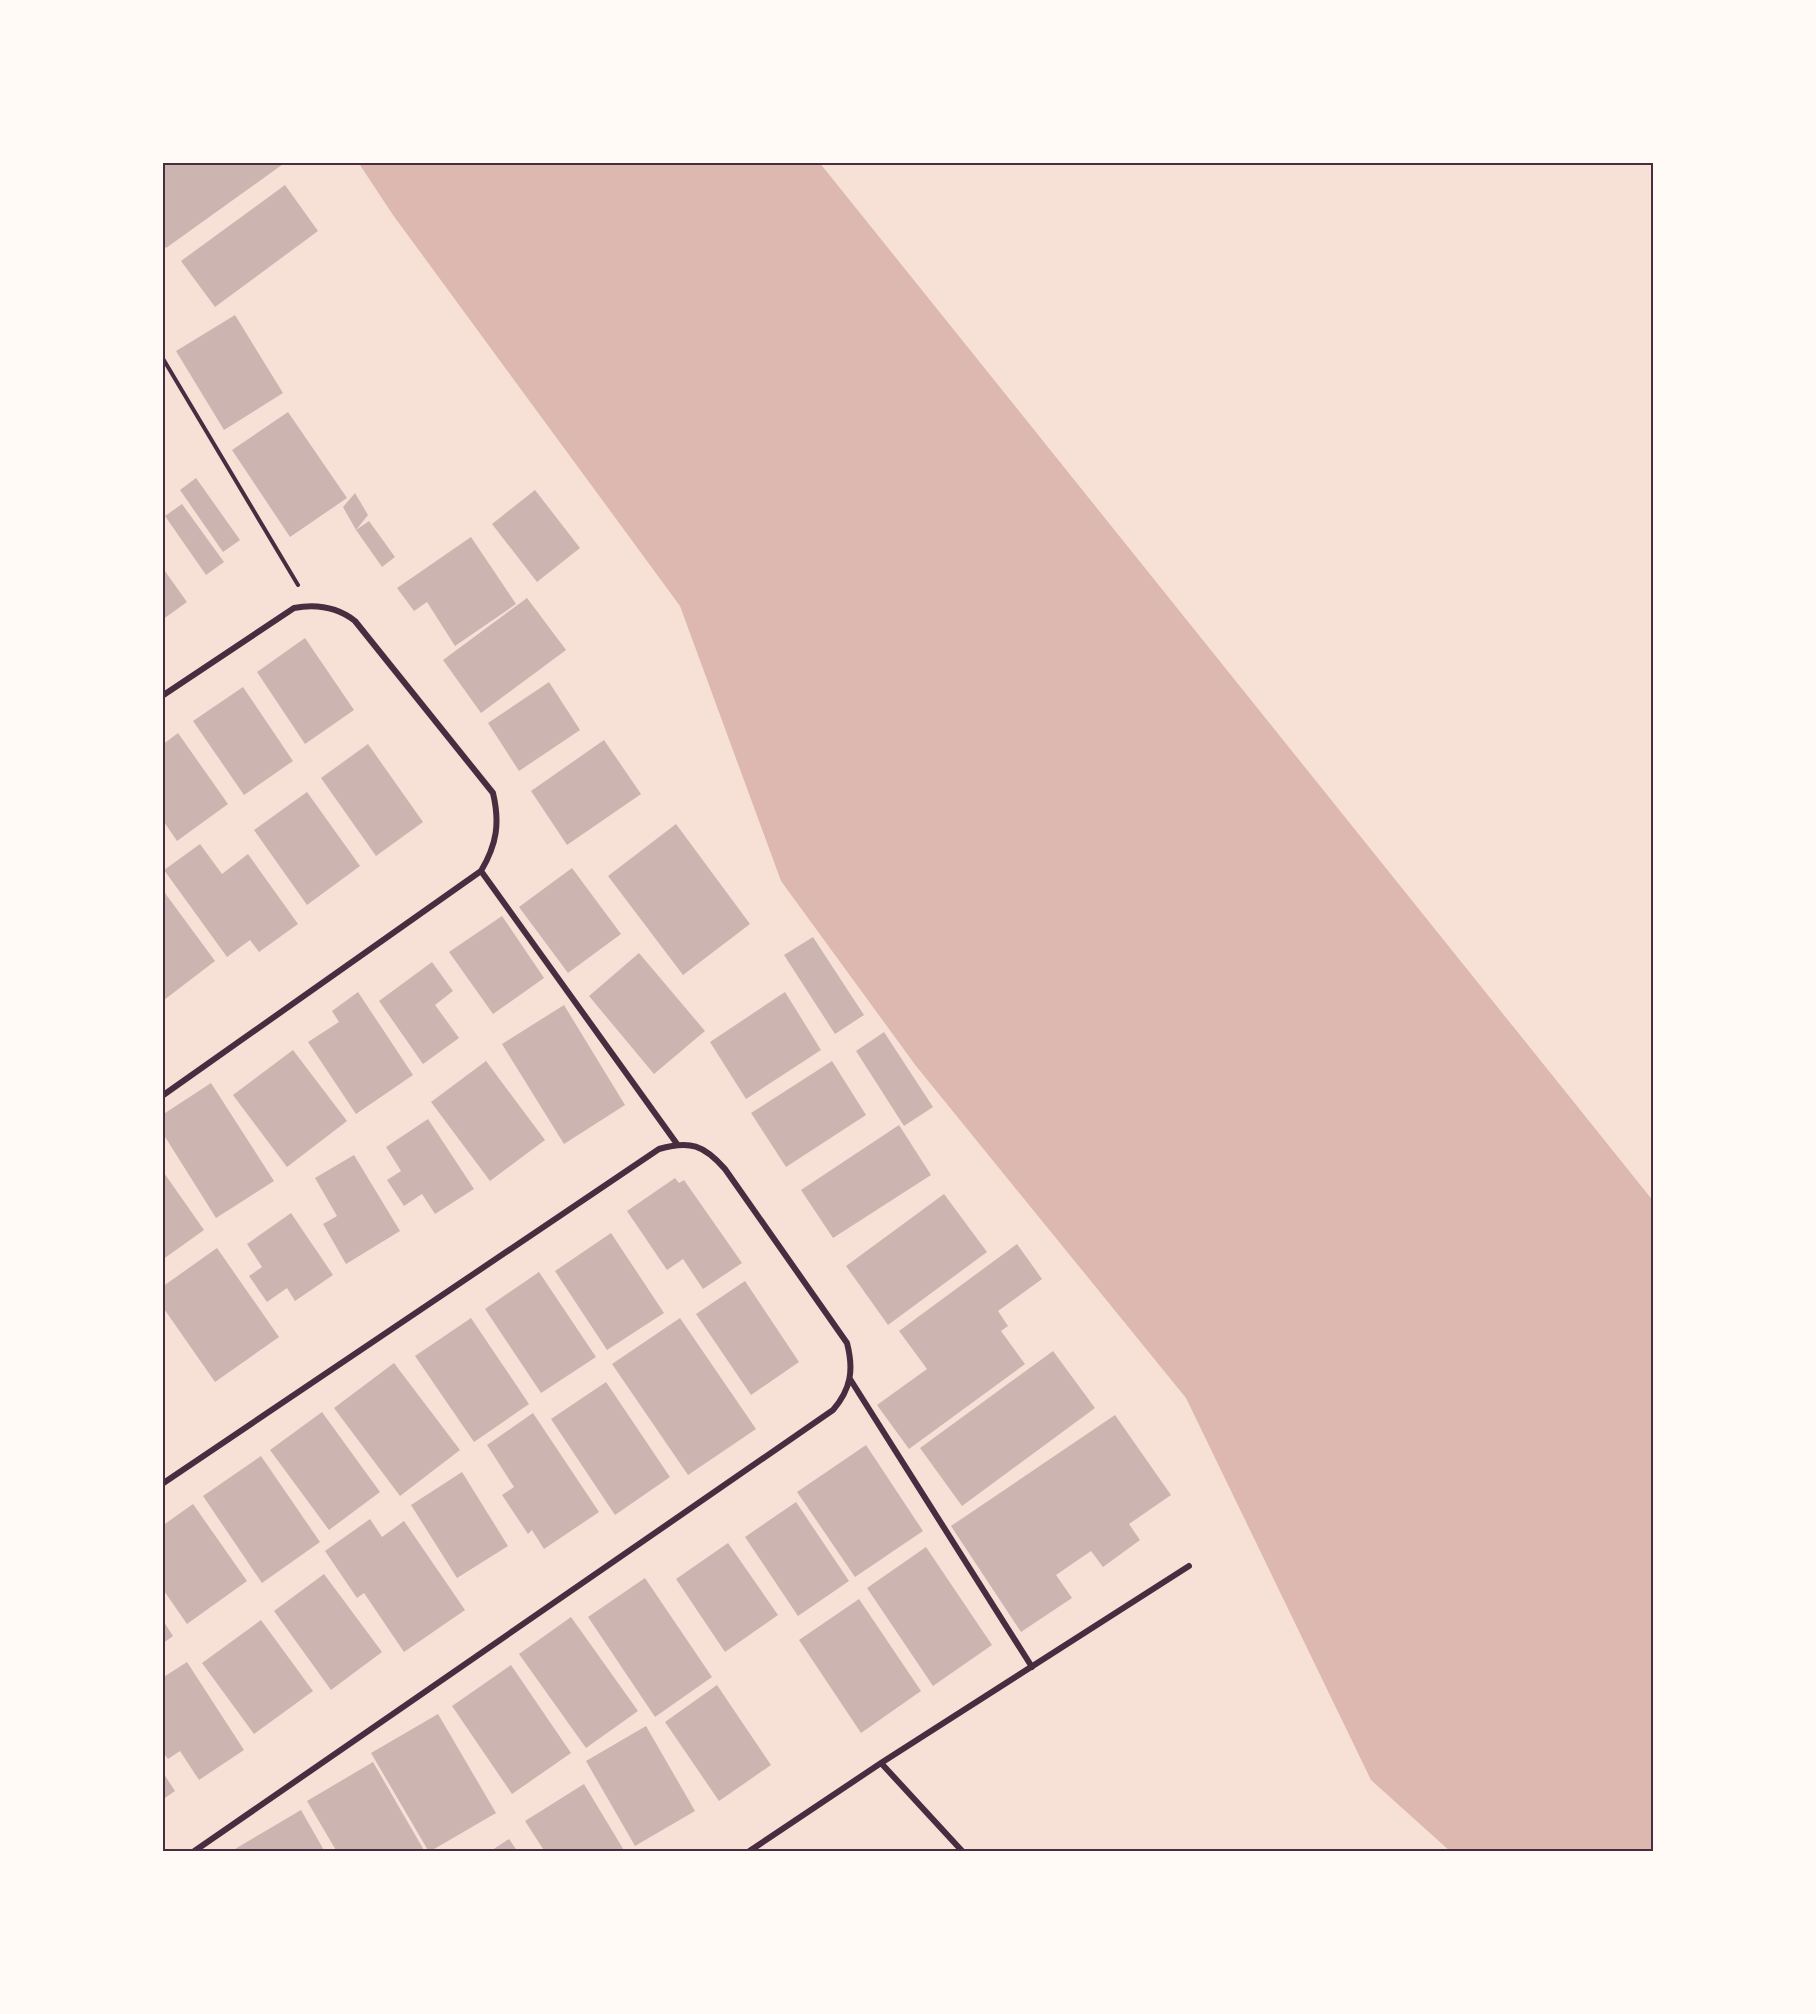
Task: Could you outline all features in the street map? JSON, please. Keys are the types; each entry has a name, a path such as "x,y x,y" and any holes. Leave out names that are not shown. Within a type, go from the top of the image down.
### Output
{"street":[{"path":"162,696 294,608 310,605 344,612 355,621 493,793 497,813 491,854 480,871 162,1095"},
{"path":"480,871 677,1144"},
{"path":"162,1484 659,1149 677,1144 695,1145 712,1154 725,1169 847,1343 851,1360 850,1379 843,1398 833,1410 193,1852"},
{"path":"850,1379 1032,1667"},
{"path":"748,1852 881,1763 1189,1566"},
{"path":"881,1763 963,1852"}],"path":[{"path":"162,357 310,605"}],"shaded area":[{"path":"358,162 819,162 1654,1202 1654,1852 1451,1852 1371,1780 1186,1398 916,1066 781,881 680,606 393,215"}],"building":[{"path":"162,162 286,162 166,248 162,242"},
{"path":"285,185 318,231 215,307 181,261"},
{"path":"235,315 283,393 224,430 176,351"},
{"path":"288,412 347,498 290,537 232,450"},
{"path":"196,478 240,540 223,552 180,490"},
{"path":"535,490 580,548 537,582 492,524"},
{"path":"355,493 368,515 356,530 343,507"},
{"path":"182,504 224,562 206,575 165,516"},
{"path":"369,521 395,557 382,567 356,530"},
{"path":"471,537 516,604 455,646 427,602 414,611 397,588"},
{"path":"162,567 187,602 162,620"},
{"path":"527,598 566,650 481,713 443,660"},
{"path":"305,638 354,710 305,744 257,672"},
{"path":"549,682 580,730 519,771 488,723"},
{"path":"243,687 293,761 244,795 193,721"},
{"path":"178,733 228,804 177,841 162,819 162,745"},
{"path":"604,740 641,794 567,845 531,791"},
{"path":"368,744 423,822 376,856 321,778"},
{"path":"307,792 360,866 307,905 254,830"},
{"path":"676,824 750,924 683,975 608,876"},
{"path":"200,844 222,874 248,854 298,924 259,952 250,940 227,957 164,870"},
{"path":"572,868 621,934 568,973 519,907"},
{"path":"162,889 215,961 164,1000 162,998"},
{"path":"502,916 544,978 493,1014 449,952"},
{"path":"813,937 864,1015 835,1034 784,955"},
{"path":"639,953 705,1031 654,1074 589,996"},
{"path":"432,962 453,991 435,1005 459,1038 423,1064 379,1001"},
{"path":"358,992 413,1075 356,1114 308,1042 339,1022 332,1011"},
{"path":"785,992 821,1050 746,1099 710,1042"},
{"path":"564,1005 625,1105 564,1144 502,1044"},
{"path":"884,1032 933,1107 904,1126 856,1051"},
{"path":"293,1050 347,1121 287,1167 233,1095"},
{"path":"486,1061 545,1140 490,1181 431,1102"},
{"path":"832,1061 866,1115 786,1167 751,1113"},
{"path":"211,1083 274,1181 216,1218 162,1132 162,1115"},
{"path":"428,1119 474,1189 435,1214 422,1194 404,1206 387,1180 401,1171 386,1147"},
{"path":"899,1125 931,1175 833,1238 801,1190"},
{"path":"354,1155 400,1231 346,1264 323,1224 337,1216 315,1178"},
{"path":"162,1170 204,1230 162,1260"},
{"path":"675,1178 679,1183 684,1180 742,1263 703,1289 683,1259 667,1270 627,1211"},
{"path":"944,1194 987,1252 888,1325 846,1266"},
{"path":"291,1213 333,1275 295,1301 287,1288 267,1302 249,1276 262,1267 247,1244"},
{"path":"611,1233 664,1313 607,1350 555,1271"},
{"path":"1017,1244 1042,1279 998,1311 1008,1326 1001,1331 1025,1364 909,1449 877,1405 927,1369 899,1331"},
{"path":"217,1248 279,1337 215,1382 162,1306 162,1287"},
{"path":"539,1272 596,1357 541,1393 485,1309"},
{"path":"745,1281 799,1362 751,1395 696,1314"},
{"path":"471,1318 529,1404 474,1442 415,1356"},
{"path":"680,1318 756,1429 688,1475 612,1364"},
{"path":"1053,1351 1095,1408 962,1506 920,1448"},
{"path":"394,1363 460,1450 400,1496 334,1408"},
{"path":"606,1382 670,1477 615,1515 551,1419"},
{"path":"322,1412 380,1492 329,1530 270,1450"},
{"path":"533,1413 599,1512 544,1549 532,1530 528,1534 502,1495 514,1487 487,1445"},
{"path":"1115,1415 1171,1495 1129,1524 1140,1540 1103,1567 1091,1551 1056,1575 1072,1598 1021,1632 951,1526"},
{"path":"866,1445 923,1531 855,1577 797,1492"},
{"path":"261,1456 320,1542 262,1583 203,1496"},
{"path":"462,1472 508,1546 457,1578 411,1505"},
{"path":"796,1502 849,1581 798,1616 745,1537"},
{"path":"193,1504 247,1581 187,1624 162,1588 162,1526"},
{"path":"370,1519 382,1537 404,1521 465,1610 404,1652 364,1593 357,1598 325,1551"},
{"path":"728,1543 778,1615 725,1652 676,1579"},
{"path":"926,1547 992,1645 933,1686 867,1588"},
{"path":"324,1574 382,1652 331,1690 274,1611"},
{"path":"645,1578 712,1677 655,1717 588,1617"},
{"path":"859,1599 921,1691 861,1733 799,1640"},
{"path":"571,1617 638,1711 586,1748 519,1654"},
{"path":"162,1619 173,1636 162,1644"},
{"path":"261,1620 313,1691 254,1734 202,1663"},
{"path":"187,1662 244,1750 199,1780 180,1751 168,1759 162,1751 162,1732 165,1729 162,1724 162,1678"},
{"path":"511,1665 571,1753 512,1794 452,1706"},
{"path":"717,1685 771,1765 719,1801 665,1722"},
{"path":"438,1714 496,1813 429,1852 371,1753"},
{"path":"646,1726 695,1811 635,1846 586,1761"},
{"path":"373,1762 425,1852 337,1852 307,1801"},
{"path":"162,1771 175,1791 162,1800"},
{"path":"584,1784 625,1852 545,1852 525,1821"},
{"path":"301,1810 325,1852 230,1852"},
{"path":"509,1839 518,1852 489,1852"}]}
